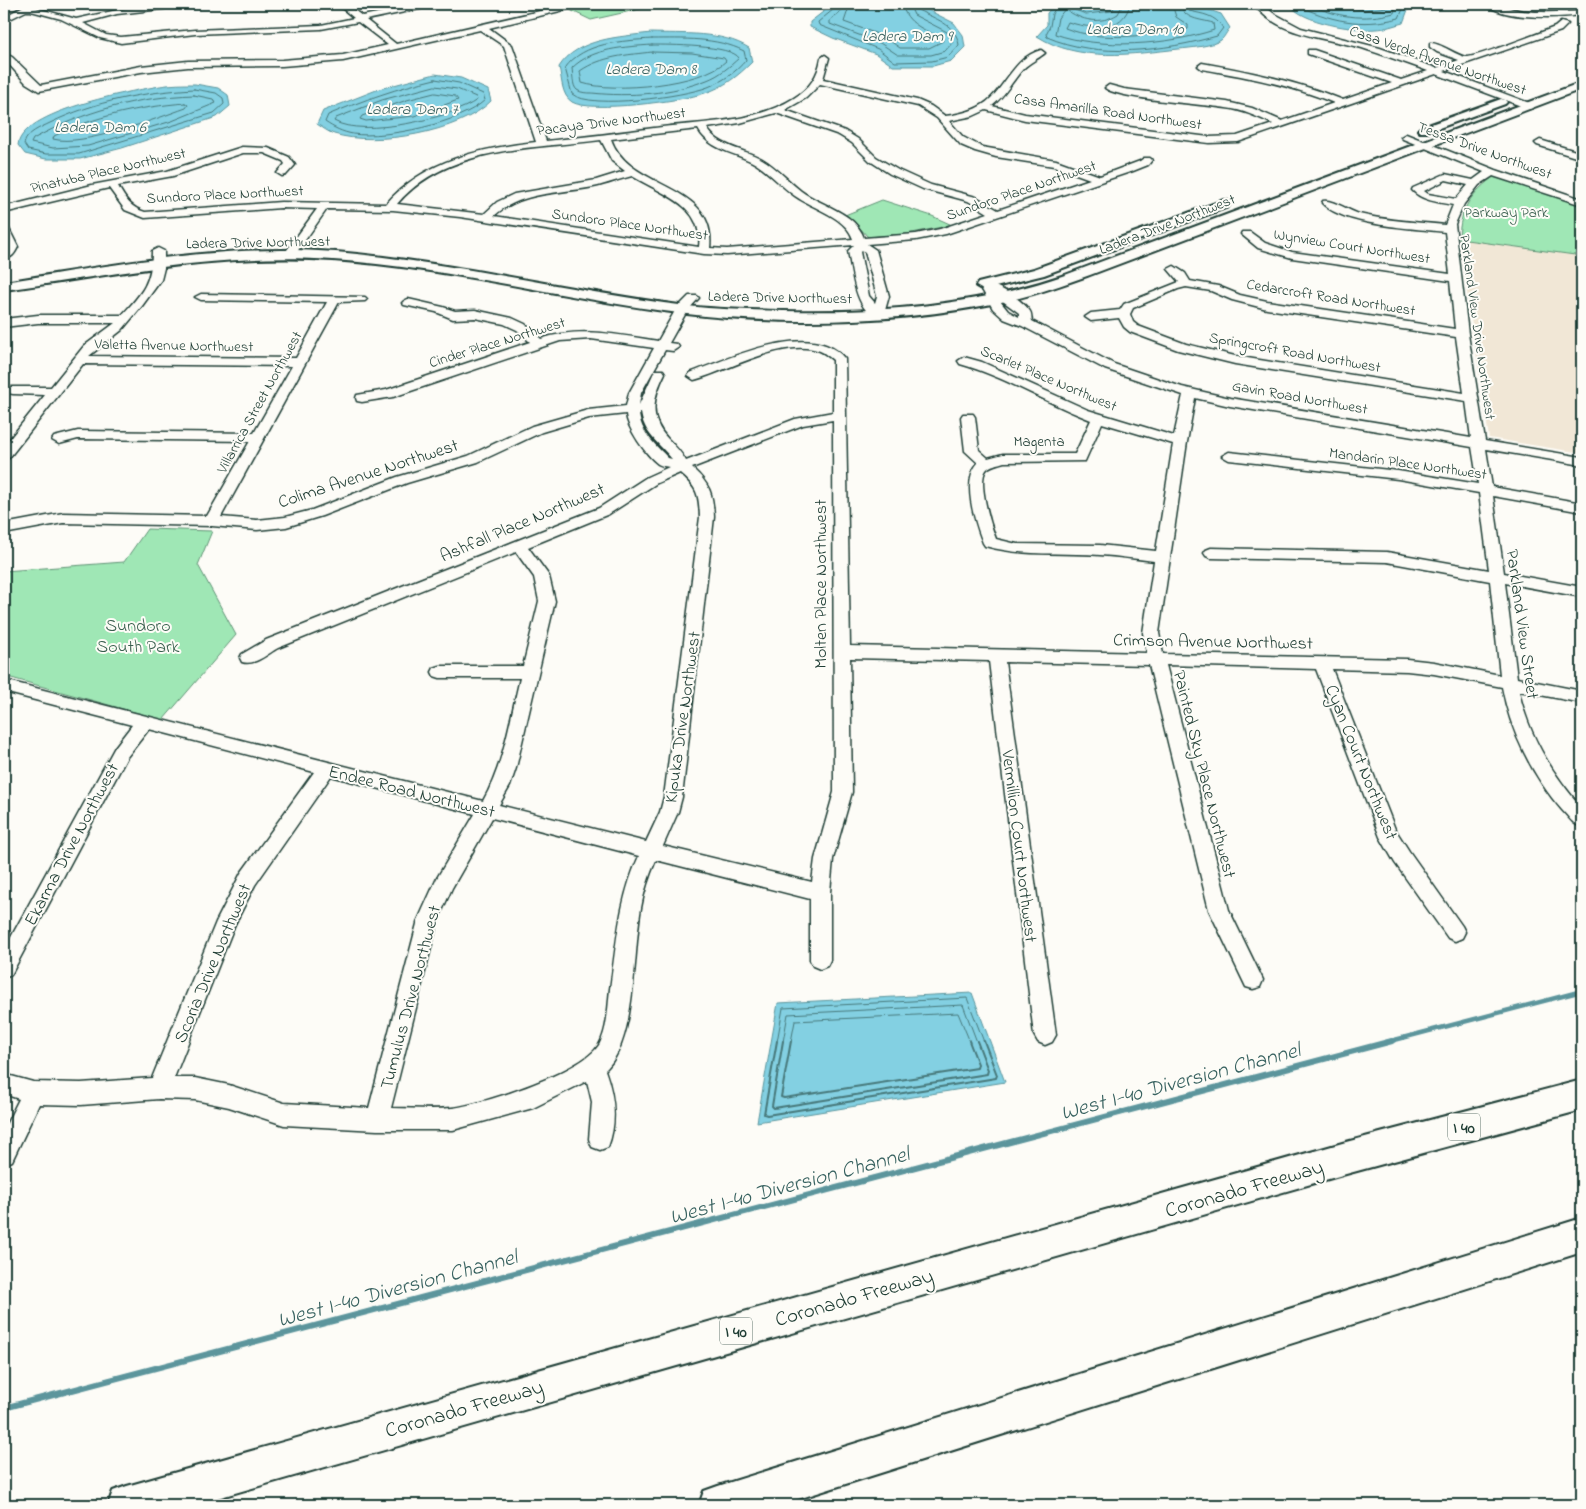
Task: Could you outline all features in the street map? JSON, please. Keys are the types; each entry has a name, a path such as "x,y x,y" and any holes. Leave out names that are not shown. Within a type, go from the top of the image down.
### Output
{"highway":[{"name":"Coronado Freeway","path":"127,1505 1346,1158 1582,1095"},
{"path":"718,1505 1582,1235"},
{"path":"1533,1250 1582,1240"}],"main road":[{"name":"Ladera Drive Northwest","path":"304,247 359,258 400,262 689,306 804,317 880,307 992,300 1064,281 1582,85"},
{"path":"1401,138 1528,92"},
{"name":"Ladera Drive Northwest","path":"970,289 1039,272 1236,200"},
{"name":"Ladera Drive Northwest","path":"4,276 158,257 232,256 304,247 374,247"},
{"path":"398,249 414,251"},
{"name":"Ladera Drive Northwest","path":"440,256 689,306 827,305 866,302 880,307 946,293"},
{"name":"Ladera Drive Northwest","path":"4,286 158,257"}],"street":[{"path":"4,20 32,4"},
{"path":"75,22 108,14 189,4"},
{"path":"341,4 394,46"},
{"path":"24,8 47,11 75,22 101,37 109,40 121,40 195,32 301,29 434,4"},
{"path":"4,55 21,69 31,84 39,88 140,69 188,64 315,61 343,58 578,4"},
{"name":"Casa Verde Avenue Northwest","path":"1258,4 1273,17 1302,30 1377,50 1529,106"},
{"path":"1489,4 1513,11 1538,15 1582,13"},
{"name":"Casa Amarilla Road Northwest","path":"985,107 1025,117 1227,140 1248,136 1435,72 1558,29 1564,24"},
{"path":"482,27 508,45 542,144"},
{"path":"1433,45 1440,50 1467,60"},
{"path":"1311,52 1401,83"},
{"path":"943,119 967,114 985,107 999,95 1028,59 1041,54"},
{"path":"825,58 823,73 818,81 841,84 873,94 915,102 931,109 943,119 958,138 977,148 1053,162 1082,171 1098,180"},
{"path":"1202,66 1269,78 1306,88 1343,103"},
{"name":"Pacaya Drive Northwest","path":"389,207 414,182 452,162 489,152 542,144 746,119 776,110 801,97 818,81"},
{"path":"1109,88 1124,92 1228,105 1249,110 1282,124"},
{"path":"776,110 842,133 854,140 873,159 894,172 926,187 972,200 998,214"},
{"path":"701,125 707,136 714,142 760,162 799,194 843,219 856,231 860,243 870,250 883,296 880,307"},
{"path":"604,137 612,153 621,164 670,191 700,217 707,231 704,251"},
{"name":"Tessa Drive Northwest","path":"1401,138 1424,144 1492,172 1582,202"},
{"path":"1540,142 1582,156"},
{"name":"Pinatuba Place Northwest","path":"4,210 112,184 169,174 248,149 269,151 289,160 290,165 282,173"},
{"name":"Sundoro Place Northwest","path":"112,184 127,208 133,213 145,215 262,206 338,205 389,207 486,218 704,251 756,251 860,243 942,232 1129,170 1147,160"},
{"path":"486,218 501,204 518,196 597,183 633,172"},
{"name":"Parkland View Drive Northwest","path":"1479,444 1462,334 1450,229 1452,218 1459,203 1475,183 1492,172"},
{"path":"1459,203 1425,196 1417,190 1445,177 1475,183"},
{"path":"1327,203 1338,210 1357,216 1450,229"},
{"path":"304,247 325,205"},
{"path":"304,247 338,205"},
{"path":"4,229 13,247 7,255"},
{"name":"Wynview Court Northwest","path":"1246,234 1255,243 1292,255 1456,278"},
{"path":"860,243 854,251 863,297 866,302"},
{"path":"4,455 88,349 126,319 155,280 158,257"},
{"path":"1091,317 1107,314 1124,314 1128,306 1175,286 1186,284 1181,275 1174,269"},
{"name":"Cedarcroft Road Northwest","path":"1186,284 1214,288 1236,298 1267,305 1462,334"},
{"name":"Gavin Road Northwest","path":"986,286 1006,296 1025,312 1026,323"},
{"name":"Gavin Road Northwest","path":"986,286 992,300 1007,316 1026,323 1094,360 1190,393 1230,402 1582,461"},
{"path":"200,297 361,299"},
{"name":"Villarrica Street Northwest","path":"212,521 335,299"},
{"path":"408,303 439,309 453,315 475,314 508,321 521,327 538,343"},
{"path":"639,409 635,393 668,346 689,306"},
{"name":"Springcroft Road Northwest","path":"1124,314 1128,324 1134,329 1205,354 1472,398"},
{"path":"4,323 38,319 126,319"},
{"name":"Cinder Place Northwest","path":"362,398 388,394 559,337 591,334 668,346"},
{"name":"Molten Place Northwest","path":"694,376 788,344 814,346 834,354 838,359 843,792 824,859 820,892 820,960"},
{"name":"Valetta Avenue Northwest","path":"79,360 299,362"},
{"name":"Scarlet Place Northwest","path":"964,361 987,367 1039,393 1098,418 1180,442"},
{"path":"13,390 54,391"},
{"name":"Painted Sky Place Northwest","path":"1190,393 1180,442 1151,633 1156,660 1219,910 1253,980"},
{"name":"Kipuka Drive Northwest","path":"4,1084 33,1093 81,1094 159,1088 195,1089 229,1096 284,1114 377,1119 453,1119 533,1097 592,1067 603,1058 611,1046 615,1032 630,908 638,880 669,812 673,797 707,517 706,495 695,478 682,468 663,461 644,441 633,423 639,409"},
{"name":"Colima Avenue Northwest","path":"4,529 63,518 212,521 257,525 286,522 317,513 402,480 472,459 537,430 588,414 639,409"},
{"name":"Ashfall Place Northwest","path":"248,658 272,644 604,511 652,480 800,422 839,415"},
{"path":"968,417 972,451 986,462 980,468 976,481 984,528 990,543 1017,549 1100,550 1162,557"},
{"name":"Magenta","path":"986,462 1003,458 1080,458 1098,418"},
{"path":"58,440 78,435 259,437"},
{"name":"Parkland View Street","path":"1479,444 1509,682 1514,708 1540,766 1559,794 1582,820"},
{"name":"Mandarin Place Northwest","path":"1229,456 1398,475 1582,508"},
{"name":"Tumulus Drive Northwest","path":"377,1119 428,920 444,884 501,786 507,768 547,602 541,576 520,546"},
{"path":"1210,553 1387,557 1582,592"},
{"name":"Crimson Avenue Northwest","path":"840,652 1416,666 1582,697"},
{"name":"Vermillion Court Northwest","path":"996,656 1045,1035"},
{"name":"Cyan Court Northwest","path":"1322,664 1387,832 1402,857 1456,932"},
{"path":"440,672 530,672"},
{"name":"Endee Road Northwest","path":"5,689 791,887 820,892"},
{"name":"Ekarma Drive Northwest","path":"4,969 121,752 144,723"},
{"name":"Scoria Drive Northwest","path":"159,1088 226,922 248,879 326,769"},
{"path":"592,1067 603,1096 604,1114 600,1139"},
{"path":"4,1153 33,1093"}],"shaded area":[{"path":"1459,239 1582,256 1582,453 1489,438"}],"green space":[{"path":"589,4 662,4 591,20 570,10"},
{"name":"Parkway Park","path":"1496,175 1582,205 1582,256 1459,239 1462,218 1468,202 1480,188"},
{"path":"882,200 932,216 952,225 907,234 868,237 845,215"},
{"name":"Sundoro South Park","path":"147,529 212,531 198,565 236,635 163,720 4,676 4,571 124,562"}],"water":[{"name":"Ladera Dam 9","path":"836,4 916,4 954,23 963,35 965,47 951,61 933,66 893,66 876,54 810,27 810,22"},
{"name":"Ladera Dam 10","path":"1066,4 1086,9 1131,4 1173,4 1203,8 1221,14 1230,28 1221,40 1213,44 1143,53 1088,53 1053,45 1037,36 1047,25 1047,13 1054,5"},
{"path":"1289,4 1406,4 1409,7 1403,23 1383,28 1355,29 1317,21 1296,11"},
{"name":"Ladera Dam 8","path":"651,33 702,34 727,39 749,48 752,62 725,84 712,91 694,96 637,105 616,106 582,105 568,99 564,91 559,67 567,57 577,50 600,41"},
{"name":"Ladera Dam 7","path":"435,74 461,78 488,90 491,101 477,112 460,121 417,134 372,139 351,138 332,133 317,124 323,111 379,89"},
{"name":"Ladera Dam 6","path":"195,84 218,88 228,95 230,106 217,117 122,148 80,159 46,159 25,154 18,145 24,133 38,122 80,105 160,86"},
{"path":"972,993 1005,1082 757,1122 778,1003"}],"waterway":[{"name":"West I-40 Diversion Channel","path":"1387,1042 1582,991"},
{"name":"West I-40 Diversion Channel","path":"4,1408 1392,1041"}]}
